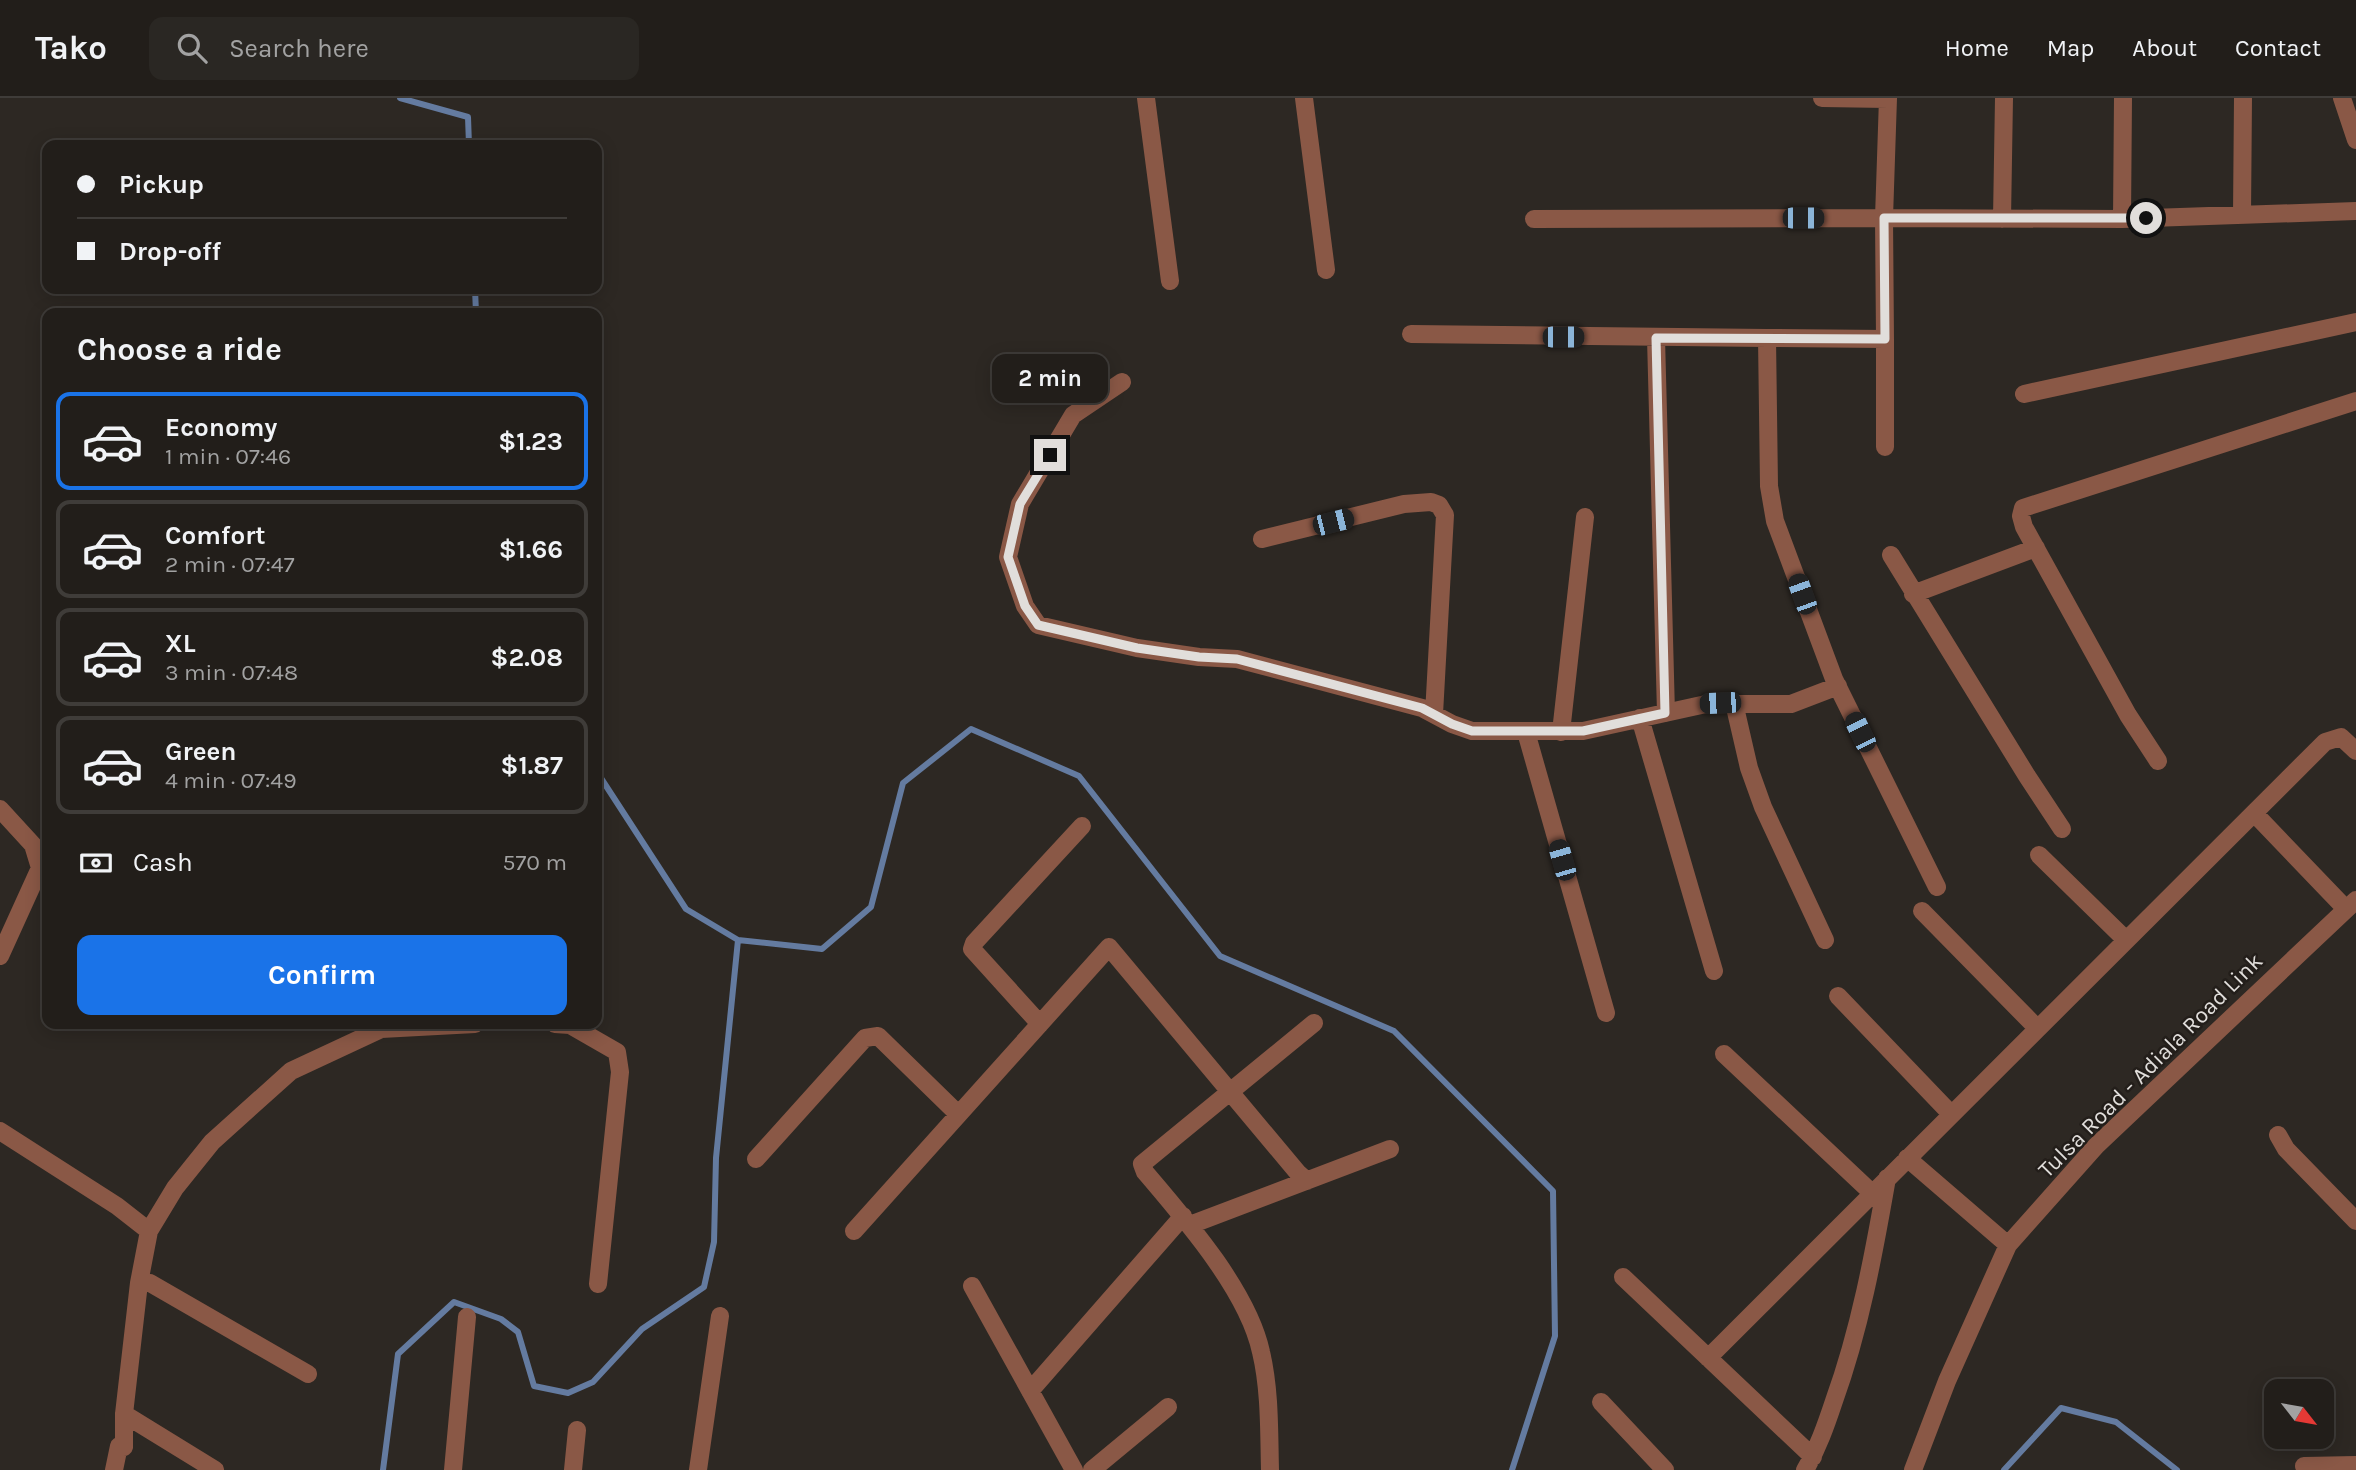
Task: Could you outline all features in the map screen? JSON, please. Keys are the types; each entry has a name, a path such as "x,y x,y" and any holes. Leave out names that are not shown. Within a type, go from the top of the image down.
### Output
{"street":[{"path":"1146,98 1170,281"},
{"path":"1304,98 1326,270"},
{"path":"1822,98 1888,99 1884,218 1885,447"},
{"path":"2002,219 2004,98"},
{"path":"2122,219 2123,98"},
{"path":"2242,215 2243,98"},
{"path":"2342,98 2356,140"},
{"path":"1534,219 2122,219 2356,211"},
{"path":"2024,394 2356,322"},
{"path":"1411,334 1885,339"},
{"path":"1656,338 1665,713"},
{"path":"1767,338 1769,486 1775,521 1838,686 1937,887"},
{"path":"1122,382 1073,415 1020,504 1008,557 1025,606 1038,625 1137,648 1199,657 1237,659 1422,708 1472,731 1583,731 1706,704 1791,704 1838,686"},
{"path":"2158,761 2128,715 2024,527 2021,516 2023,508 2356,401"},
{"path":"1262,539 1404,504 1431,502 1439,505 1446,515 1434,714"},
{"path":"1562,732 1585,517"},
{"path":"1913,594 2036,548"},
{"path":"1891,555 2062,829"},
{"path":"1734,703 1749,768 1763,807 1825,940"},
{"path":"1640,718 1714,971"},
{"path":"1526,732 1606,1013"},
{"path":"1708,1358 2325,742 2342,737 2356,751"},
{"path":"0,809 33,845 40,868 0,956"},
{"path":"2253,813 2351,904"},
{"path":"1040,1024 972,949 974,943 1082,826"},
{"path":"2039,855 2126,940"},
{"name":"Tulsa Road - Adiala Road Link","path":"1913,1470 1947,1381 2008,1245 2096,1146 2351,904"},
{"path":"1922,911 2037,1028"},
{"path":"854,1231 1108,947 1298,1174 1307,1181"},
{"path":"1838,996 1951,1114"},
{"path":"1270,1470 1268,1395 1261,1350 1243,1304 1187,1221 1145,1172 1142,1164 1314,1023"},
{"path":"114,1470 119,1446 124,1447 124,1414 139,1283 149,1231 175,1188 212,1142 291,1071 381,1029"},
{"path":"577,1029 618,1052 620,1072 598,1284"},
{"path":"756,1159 866,1038 878,1036 958,1114"},
{"path":"1724,1054 1872,1193"},
{"path":"0,1131 117,1206 149,1231"},
{"path":"2278,1135 2286,1149 2356,1221"},
{"path":"1030,1391 1187,1221 1307,1181 1391,1149"},
{"path":"1907,1158 2008,1245"},
{"path":"1623,1277 1708,1358 1809,1464 1847,1362 1871,1270 1887,1178"},
{"path":"139,1283 150,1283 308,1374"},
{"path":"972,1286 1074,1470"},
{"path":"453,1470 467,1317"},
{"path":"698,1470 720,1317"},
{"path":"1601,1402 1665,1470"},
{"path":"1092,1470 1168,1407"},
{"path":"124,1414 215,1470"},
{"path":"573,1470 577,1430"},
{"path":"2304,1466 2356,1465"}],"waterway":[{"path":"400,98 468,117 469,140"},
{"path":"475,294 476,308"},
{"path":"602,780 686,909 738,940 822,949 871,907 903,783 971,729 1079,776 1220,956 1394,1031 1553,1191 1555,1336 1512,1470"},
{"path":"383,1470 398,1354 454,1302 501,1319 518,1332 534,1386 568,1393 593,1382 642,1329 704,1287 714,1242 716,1158 738,940"},
{"path":"2004,1470 2061,1408 2116,1422 2177,1470"}],"route":[{"path":"1050,455 1020,504 1008,557 1025,606 1038,625 1137,648 1199,657 1237,659 1422,708 1472,731 1583,731 1665,713 1656,338 1885,339 1884,218 2146,218"}]}
